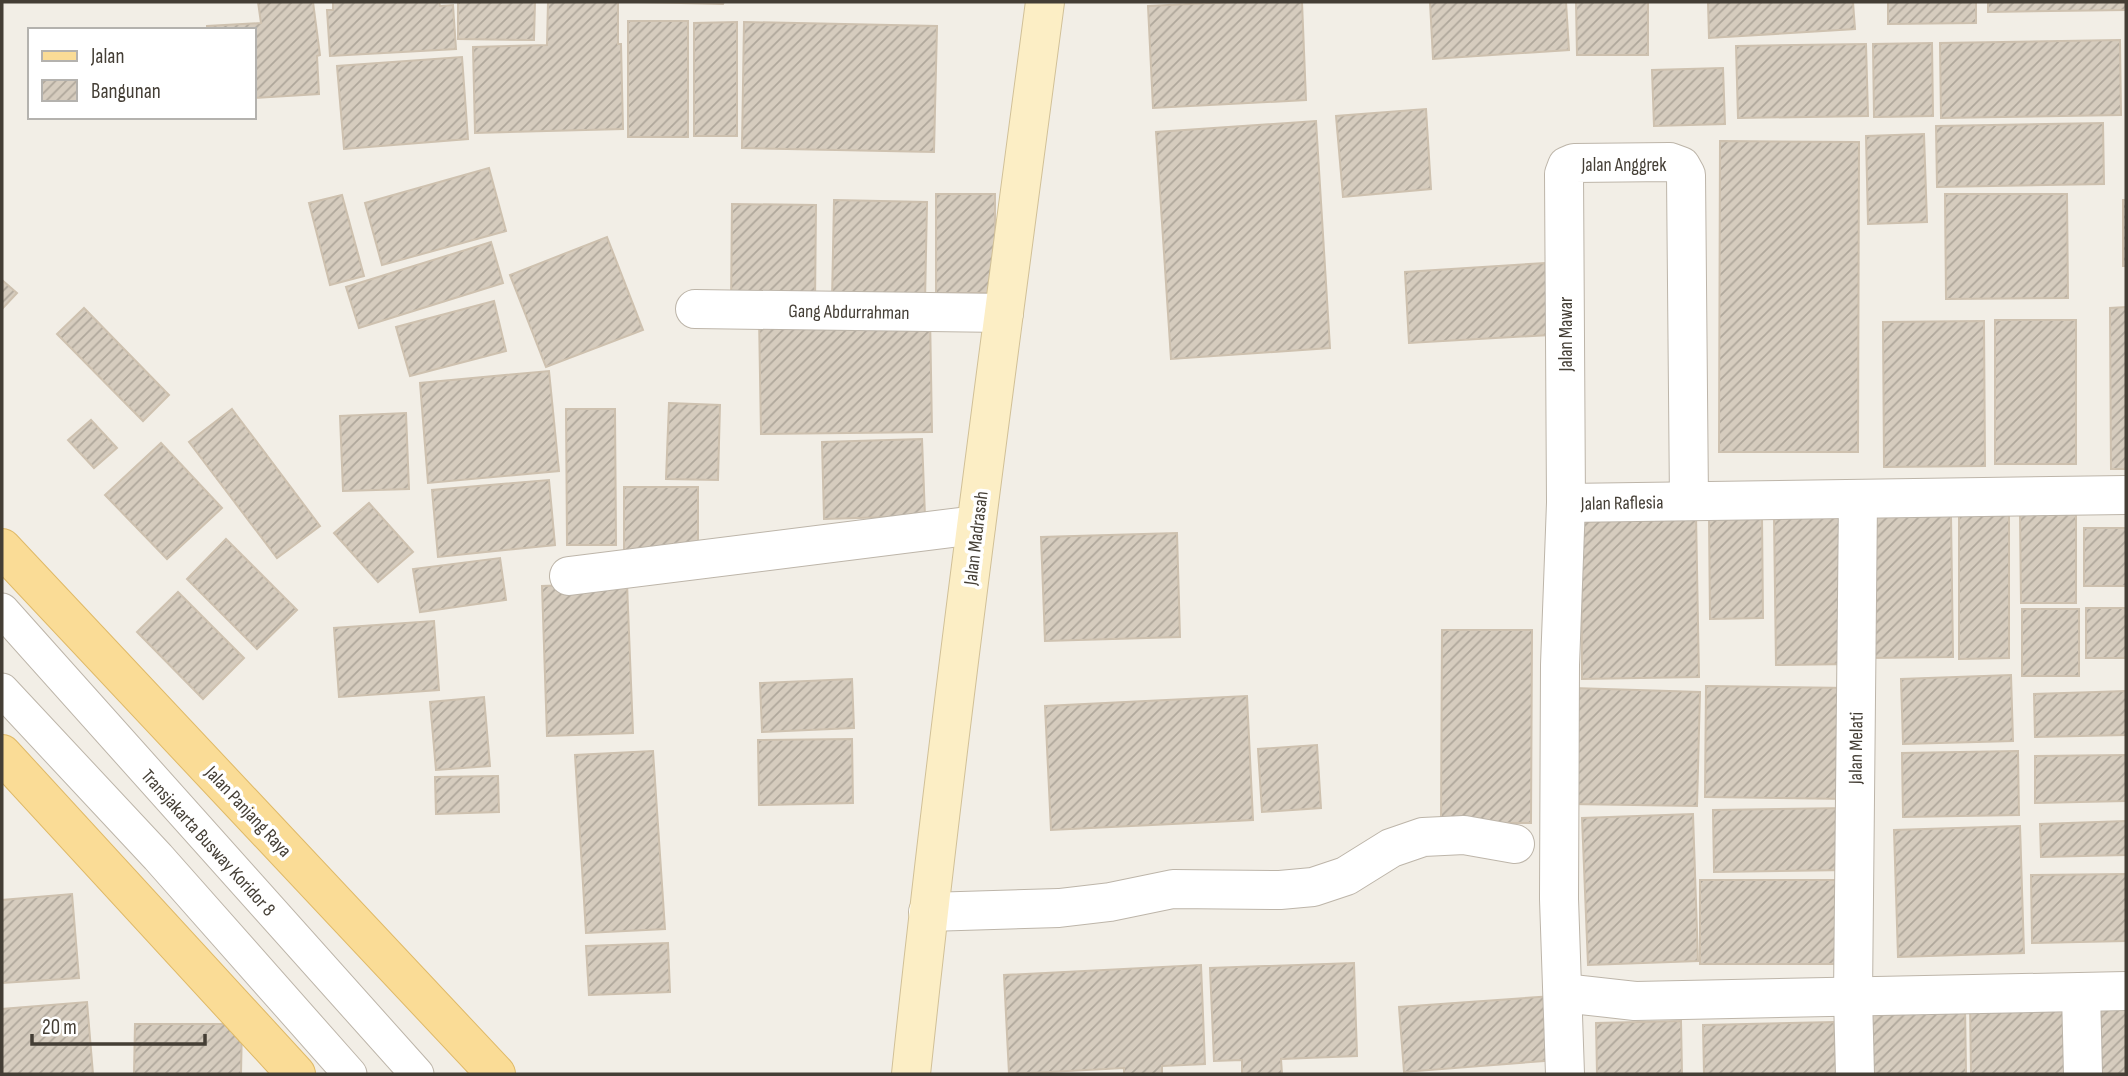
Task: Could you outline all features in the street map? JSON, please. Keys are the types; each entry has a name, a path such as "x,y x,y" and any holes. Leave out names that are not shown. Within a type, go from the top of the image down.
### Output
{"main road":[{"name":"Jalan Panjang Raya","path":"2,548 496,1074"},
{"path":"2,754 296,1074"}],"street":[{"name":"Jalan Madrasah","path":"911,1074 928,912 976,525 1045,2"},
{"name":"Jalan Anggrek","path":"1567,166 1574,163 1670,162 1681,166 1686,175 1689,501"},
{"name":"Jalan Mawar","path":"1566,503 1564,174 1567,166"},
{"name":"Gang Abdurrahman","path":"695,309 1004,313"},
{"name":"Jalan Raflesia","path":"1565,1074 1559,899 1560,693 1566,503 2126,495"},
{"name":"Jalan Melati","path":"1855,1074 1853,997 1857,499"},
{"path":"569,576 976,525"},
{"path":"928,912 1059,908 1110,902 1173,889 1280,890 1313,887 1346,876 1391,848 1423,837 1464,835 1515,844"},
{"path":"1563,993 1635,1001 2126,991"},
{"path":"2081,992 2083,1074"}],"lane":[{"name":"Transjakarta Busway Koridor 8","path":"2,610 417,1074"},
{"path":"2,690 158,857 350,1074"}],"building":[{"path":"258,2 313,2 320,55 317,56 319,94 256,98 256,28 207,28 261,23"},
{"path":"333,2 439,2 440,6 453,5 456,49 330,56 327,10 333,10"},
{"path":"458,2 535,2 534,40 458,39"},
{"path":"548,2 618,2 623,129 475,133 473,47 547,45"},
{"path":"638,2 724,2 723,4"},
{"path":"1302,2 1306,100 1153,108 1148,6"},
{"path":"1430,2 1566,2 1569,50 1433,59"},
{"path":"1576,2 1648,2 1648,55 1577,55"},
{"path":"1708,2 1853,2 1855,29 1709,38"},
{"path":"1888,2 1976,2 1976,23 1888,24"},
{"path":"1988,2 2126,2 2126,10 1988,12"},
{"path":"628,21 688,21 688,137 628,137"},
{"path":"737,22 737,136 694,136 694,23"},
{"path":"744,22 937,26 934,152 742,148"},
{"path":"2120,40 2121,115 1941,118 1940,43"},
{"path":"1932,43 1933,116 1874,117 1873,44"},
{"path":"1866,44 1868,116 1738,118 1736,46"},
{"path":"462,57 468,139 344,149 337,66"},
{"path":"1723,68 1725,124 1654,126 1652,70"},
{"path":"1426,109 1431,189 1343,197 1336,116"},
{"path":"1316,121 1330,348 1171,359 1156,132"},
{"path":"2103,123 2104,184 1937,187 1936,126"},
{"path":"1924,134 1927,222 1868,224 1866,136"},
{"path":"1720,141 1859,142 1858,452 1719,452"},
{"path":"489,168 506,231 382,265 365,203"},
{"path":"936,194 995,194 995,293 936,293"},
{"path":"1945,194 2067,194 2068,298 1946,299"},
{"path":"342,195 364,276 330,285 309,203"},
{"path":"834,200 927,202 925,303 832,301"},
{"path":"2123,200 2126,200 2126,266 2123,266"},
{"path":"732,204 816,205 815,305 731,305"},
{"path":"607,237 643,330 546,367 510,275"},
{"path":"491,242 503,283 359,328 346,287"},
{"path":"1545,263 1550,335 1409,343 1405,272"},
{"path":"2,280 17,293 2,309"},
{"path":"494,301 506,351 410,376 396,327"},
{"path":"2126,307 2126,469 2111,469 2110,308"},
{"path":"84,308 169,395 143,421 57,334"},
{"path":"930,314 932,432 761,434 759,316"},
{"path":"1995,320 2076,320 2076,464 1995,464"},
{"path":"1984,321 1985,466 1884,467 1883,322"},
{"path":"549,371 559,471 428,483 420,383"},
{"path":"669,403 720,405 718,480 666,479"},
{"path":"232,409 320,526 277,558 189,442"},
{"path":"566,409 615,409 616,545 567,545"},
{"path":"406,413 409,489 343,491 340,416"},
{"path":"91,420 117,448 94,468 68,440"},
{"path":"922,439 925,516 824,519 822,442"},
{"path":"161,443 222,508 167,559 105,495"},
{"path":"549,480 555,545 438,557 432,490"},
{"path":"624,487 698,487 698,557 624,557"},
{"path":"369,503 413,552 378,582 334,533"},
{"path":"2020,513 2076,513 2076,603 2021,603"},
{"path":"1696,514 1699,677 1582,679 1581,516"},
{"path":"1959,514 2009,514 2009,658 1959,659"},
{"path":"1850,515 1853,664 1776,665 1774,517"},
{"path":"1951,515 1953,657 1869,658 1867,517"},
{"path":"1762,517 1763,618 1710,619 1709,518"},
{"path":"2084,528 2126,528 2126,586 2084,586"},
{"path":"1177,533 1180,637 1045,641 1041,537"},
{"path":"226,539 297,610 257,649 187,579"},
{"path":"500,558 506,600 420,612 413,569"},
{"path":"627,583 633,733 547,736 542,586"},
{"path":"178,592 244,658 203,699 137,632"},
{"path":"2086,608 2126,608 2126,658 2086,658"},
{"path":"2022,609 2079,609 2079,676 2022,676"},
{"path":"434,621 439,690 339,697 334,628"},
{"path":"1442,630 1532,630 1531,823 1441,823"},
{"path":"2011,675 2013,741 1903,744 1901,679"},
{"path":"852,679 854,728 762,732 760,683"},
{"path":"1706,686 1848,688 1848,799 1705,797"},
{"path":"1573,688 1700,692 1697,806 1570,804"},
{"path":"2126,691 2126,735 2035,737 2034,694"},
{"path":"1247,696 1253,820 1051,830 1045,706"},
{"path":"484,697 490,766 436,770 430,702"},
{"path":"852,739 853,803 759,805 758,740"},
{"path":"1317,745 1321,808 1262,812 1258,749"},
{"path":"653,751 665,929 586,933 575,755"},
{"path":"2018,751 2019,815 1903,817 1902,753"},
{"path":"2126,755 2126,801 2035,803 2035,756"},
{"path":"498,776 499,812 436,814 435,777"},
{"path":"1848,808 1849,870 1714,872 1713,810"},
{"path":"1693,814 1698,961 1588,965 1582,818"},
{"path":"2126,821 2126,855 2041,857 2040,824"},
{"path":"2020,826 2024,953 1898,957 1894,830"},
{"path":"2126,874 2126,941 2032,943 2031,875"},
{"path":"1700,880 1846,880 1847,964 1700,964"},
{"path":"72,894 79,978 2,983 2,900"},
{"path":"668,943 670,992 589,995 586,946"},
{"path":"1354,963 1357,1056 1281,1059 1282,1074 1242,1074 1242,1060 1214,1061 1210,968"},
{"path":"1201,965 1205,1064 1162,1066 1162,1074 1124,1074 1124,1068 1009,1074 1004,975"},
{"path":"1553,996 1557,1060 1404,1072 1399,1007"},
{"path":"87,1002 93,1074 2,1074 2,1009"},
{"path":"2077,1002 2078,1074 1971,1074 1970,1003"},
{"path":"1965,1003 1966,1074 1866,1074 1865,1004"},
{"path":"2095,1004 2126,1004 2126,1074 2097,1074"},
{"path":"1681,1021 1682,1074 1597,1074 1596,1023"},
{"path":"1834,1022 1836,1074 1704,1074 1703,1025"},
{"path":"135,1024 242,1024 241,1074 134,1074"}]}
